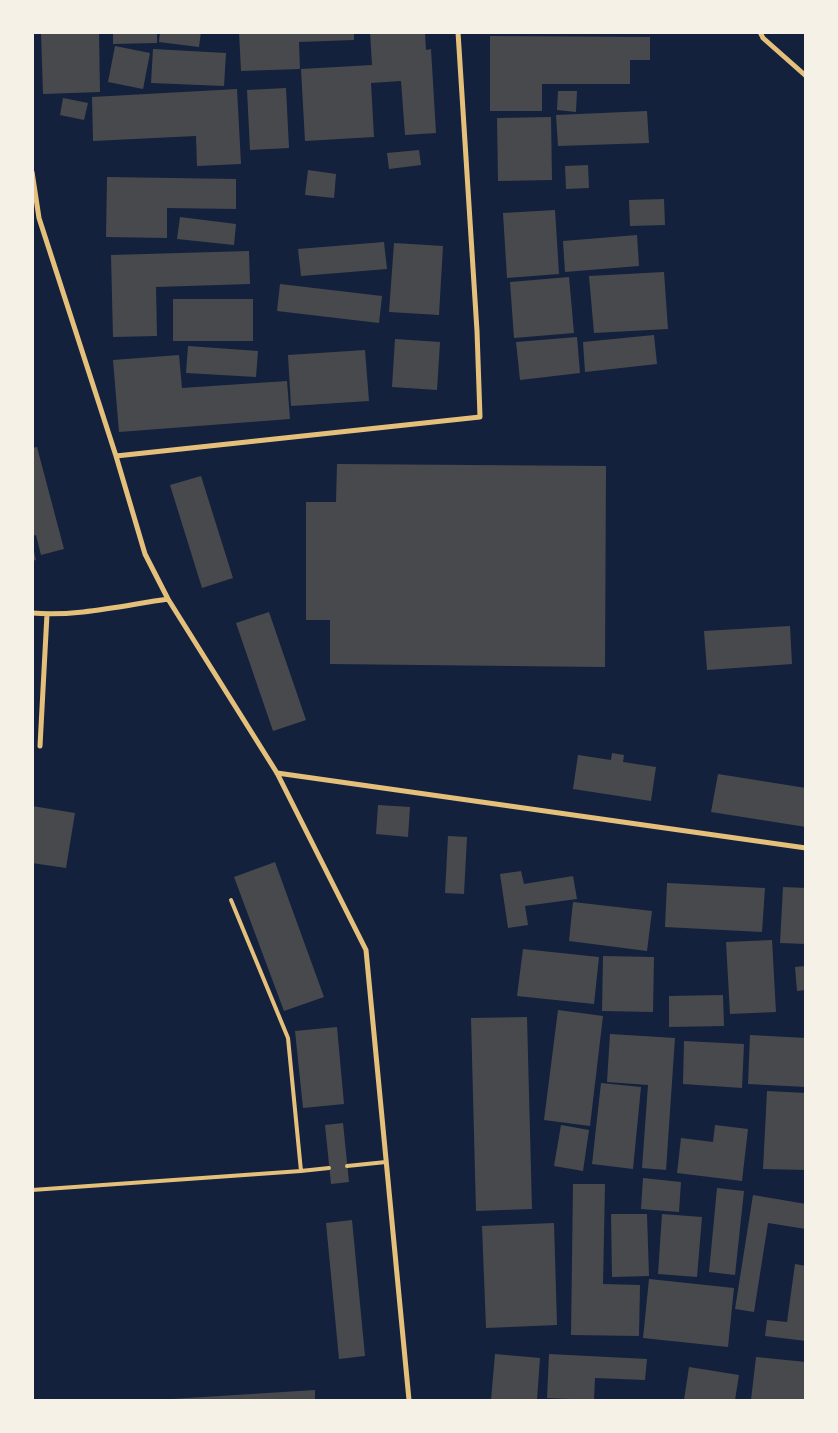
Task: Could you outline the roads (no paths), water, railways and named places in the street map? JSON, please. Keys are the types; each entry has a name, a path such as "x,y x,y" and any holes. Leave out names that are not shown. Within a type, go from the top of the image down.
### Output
{"street":[{"path":"116,456 480,417 477,332 458,32"},
{"path":"760,32 763,38 806,76"},
{"path":"32,172 39,218 116,456 145,554 168,599 277,773 366,950 410,1400"},
{"path":"32,613 47,614 89,610 168,599"},
{"path":"40,746 47,614"},
{"path":"277,773 806,848"}],"lane":[{"path":"231,900 288,1038 301,1171"},
{"path":"347,1166 386,1162"},
{"path":"32,1190 329,1168"}]}
